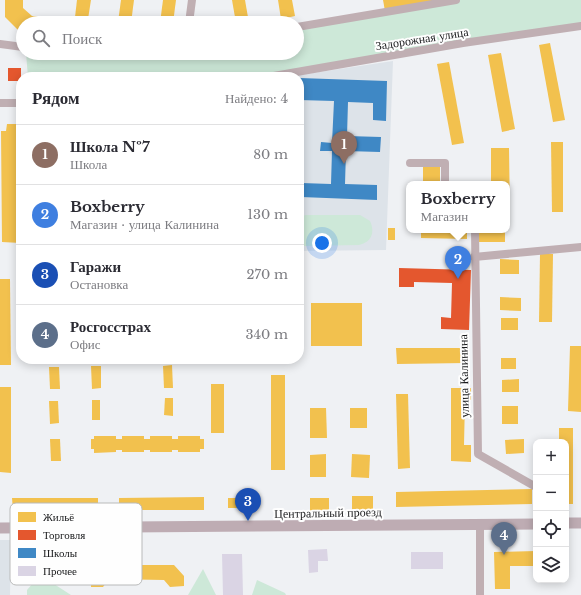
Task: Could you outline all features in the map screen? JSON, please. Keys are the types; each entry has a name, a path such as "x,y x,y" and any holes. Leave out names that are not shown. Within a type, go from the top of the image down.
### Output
{"main road":[{"path":"569,523 581,523"},
{"name":"Центральный проезд","path":"142,528 533,524"}],"street":[{"path":"190,16 192,0"},
{"path":"304,26 456,0"},
{"name":"Задорожная улица","path":"297,72 463,43 581,26"},
{"path":"0,44 16,46"},
{"path":"0,103 16,103"},
{"path":"410,163 445,163 445,181"},
{"name":"улица Калинина","path":"475,233 474,256 478,454 533,485"},
{"path":"474,256 581,247"},
{"path":"480,524 480,595"}],"shaded area":[{"path":"393,61 386,250 304,251 304,74"},
{"path":"0,540 10,540 10,595 0,595"}],"green space":[{"path":"456,0 581,0 581,24 298,72 28,72 27,60 304,60 304,26"},
{"path":"360,215 370,221 372,233 367,242 359,245 304,246 304,216"},
{"path":"203,569 216,595 188,595"},
{"path":"257,580 285,593 286,595 252,595"},
{"path":"31,585 56,585 71,595 27,595 27,590"}],"building: Жильё":[{"path":"5,0 23,0 23,8 32,16 16,16 16,28 5,17"},
{"path":"77,0 91,0 88,16 75,16"},
{"path":"121,0 134,0 132,16 119,16"},
{"path":"163,0 176,0 174,16 161,16"},
{"path":"232,0 245,0 248,16 235,16"},
{"path":"278,0 292,0 295,16 281,16"},
{"path":"383,0 441,0 385,11"},
{"path":"550,43 565,120 553,122 539,45"},
{"path":"501,53 515,129 502,132 488,55"},
{"path":"449,62 464,143 452,145 437,64"},
{"path":"7,124 16,124 16,243 2,242 1,131 6,131"},
{"path":"551,142 563,142 563,212 552,212"},
{"path":"491,148 509,148 509,181 491,181"},
{"path":"423,166 440,167 440,181 423,181"},
{"path":"388,228 395,228 395,240 388,240"},
{"path":"421,233 467,233 467,239 421,238"},
{"path":"479,233 505,233 505,242 479,242"},
{"path":"540,254 553,254 552,322 539,322"},
{"path":"500,259 519,260 519,274 500,274"},
{"path":"0,279 10,279 11,365 0,365"},
{"path":"500,297 521,298 521,311 500,310"},
{"path":"311,303 362,303 362,346 311,346"},
{"path":"501,318 518,318 518,330 501,330"},
{"path":"570,346 581,346 581,412 568,411"},
{"path":"396,348 465,348 466,363 397,364"},
{"path":"501,358 516,358 516,369 501,369"},
{"path":"172,365 173,388 164,388 163,366"},
{"path":"91,366 101,366 101,388 92,389"},
{"path":"49,367 59,367 60,389 50,389"},
{"path":"271,375 285,375 285,470 271,470"},
{"path":"519,379 519,392 502,392 502,380"},
{"path":"211,384 224,384 224,433 211,433"},
{"path":"0,387 11,387 11,473 0,472"},
{"path":"451,388 471,388 471,400 465,400 464,445 471,445 471,462 451,461"},
{"path":"396,394 408,394 410,468 398,469"},
{"path":"165,398 173,398 173,416 164,415"},
{"path":"92,400 100,400 100,420 92,420"},
{"path":"49,401 58,401 59,423 50,424"},
{"path":"502,406 518,406 518,424 502,424"},
{"path":"310,408 326,408 327,438 310,438"},
{"path":"350,408 367,408 367,428 350,428"},
{"path":"559,428 573,428 573,504 569,504 569,439 559,439"},
{"path":"94,436 116,436 116,439 122,439 122,436 144,436 144,439 150,439 150,436 172,436 172,439 178,439 178,436 200,436 200,439 204,439 204,449 200,449 200,452 178,452 178,450 172,450 172,452 150,452 150,450 144,450 144,452 122,452 122,450 116,450 116,452 94,453 94,449 91,449 91,439 94,439"},
{"path":"50,439 60,439 61,461 51,461"},
{"path":"524,439 524,453 506,454 505,440"},
{"path":"326,454 326,477 310,477 310,455"},
{"path":"352,454 370,455 369,478 351,477"},
{"path":"532,489 532,504 396,507 396,492"},
{"path":"352,496 373,496 373,511 352,512"},
{"path":"204,497 204,510 142,510 142,503 119,503 119,498"},
{"path":"12,498 98,498 98,503 12,503"},
{"path":"228,498 239,498 239,508 228,508"},
{"path":"310,498 329,498 329,514 310,514"},
{"path":"533,551 533,566 510,566 510,589 495,589 494,552"},
{"path":"142,565 174,565 184,576 184,586 170,587 164,580 142,580"},
{"path":"91,585 104,585 103,587 91,587"}],"building: Торговля":[{"path":"8,68 21,68 21,72 16,72 16,81 8,81"},
{"path":"399,268 471,270 469,330 441,329 441,317 451,318 452,283 414,282 414,287 399,287"}],"building: Школы":[{"path":"304,78 387,81 386,121 373,120 373,103 348,102 347,136 381,137 380,152 346,151 345,184 377,185 377,200 304,197 304,183 331,184 332,151 320,151 321,142 332,143 334,101 304,100"}],"building: Прочее":[{"path":"327,549 328,561 318,561 318,572 309,573 308,550"},
{"path":"411,552 443,552 443,569 411,569"},
{"path":"222,554 242,554 243,595 223,595"}],"place":[{"name":"Школа №7","path":"344,164"},
{"name":"Boxberry","path":"458,279"},
{"name":"Гаражи","path":"248,521"},
{"name":"Росгосстрах","path":"504,555"}]}
